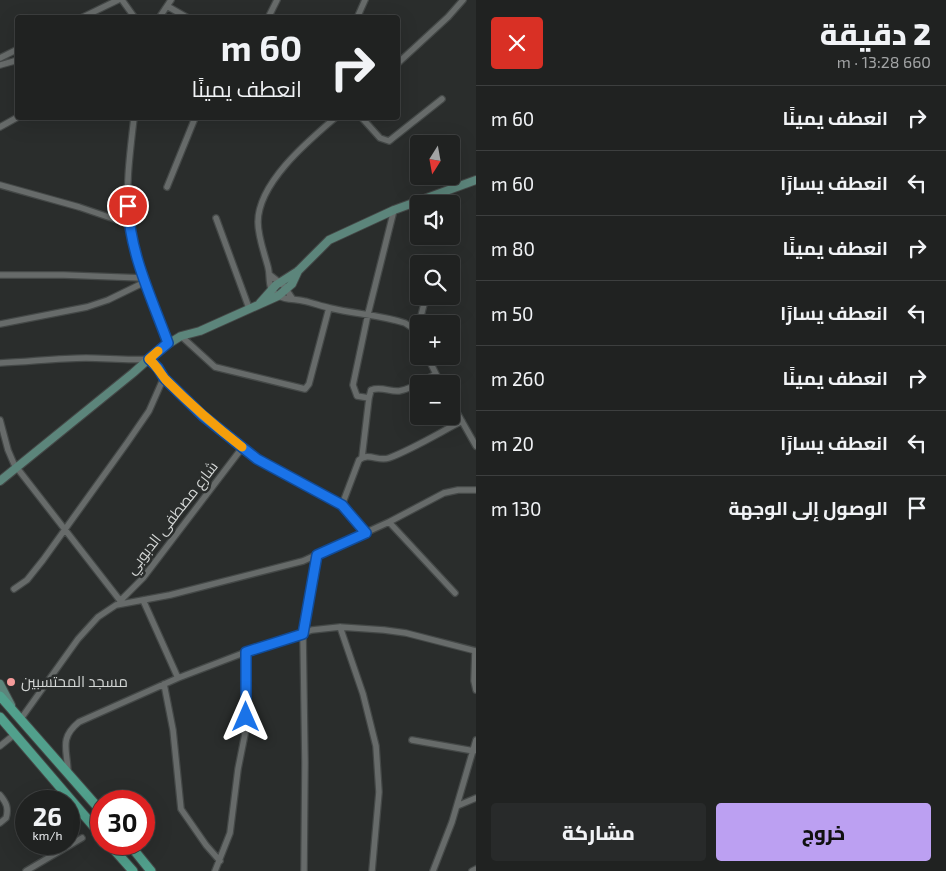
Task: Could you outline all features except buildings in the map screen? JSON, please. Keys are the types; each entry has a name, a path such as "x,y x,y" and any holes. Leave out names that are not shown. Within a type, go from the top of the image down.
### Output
{"main road":[{"path":"0,696 90,799"},
{"path":"0,717 90,822"},
{"path":"118,855 132,871 144,863"},
{"path":"138,855 152,871"}],"street":[{"path":"87,15 118,0"},
{"path":"122,0 133,15"},
{"path":"161,15 171,0"},
{"path":"270,15 277,0"},
{"path":"359,15 365,0"},
{"path":"400,61 443,22 463,0"},
{"path":"158,15 166,8"},
{"path":"166,8 181,15"},
{"path":"0,58 15,50"},
{"path":"0,65 15,61"},
{"path":"364,120 380,138 389,141 442,100"},
{"path":"0,127 15,119"},
{"path":"134,120 128,184 129,224 145,280 168,343"},
{"path":"167,187 193,120"},
{"path":"334,120 315,135 285,166 263,200 259,213 259,235 270,275 269,285 271,290 283,298 292,298 329,308 368,314 410,325"},
{"path":"0,481 168,343 181,336 200,331 278,296 287,289 298,271 329,240 394,210 476,180"},
{"path":"0,185 79,207 129,224"},
{"path":"369,398 357,396 354,391 354,385 368,314 394,210"},
{"path":"216,218 250,308"},
{"path":"260,303 280,281 298,271"},
{"path":"0,275 64,275 145,280"},
{"path":"270,275 280,281 292,298"},
{"path":"0,324 87,307 108,300 145,280"},
{"path":"181,336 215,367 305,389 310,384 329,308"},
{"path":"0,363 86,358 114,358 130,361 149,359"},
{"path":"149,359 164,378 203,416 242,448 292,479 342,505 366,533"},
{"path":"342,505 359,460 362,457 370,392 374,389 398,391 411,387 436,374 432,365"},
{"path":"14,589 31,575 140,425 164,378"},
{"path":"460,418 476,446"},
{"path":"0,420 8,450 17,467 121,602"},
{"path":"362,457 388,459 462,421"},
{"name":"شارع مصطفى الدبوبي","path":"121,602 143,578 242,448"},
{"path":"0,684 19,718 83,634 98,617 121,602 177,594 303,561 389,522 444,493 458,490 476,490"},
{"path":"389,522 455,593"},
{"path":"304,871 303,634 317,555"},
{"path":"143,600 178,678"},
{"path":"340,628 363,694 376,746 378,792 372,871"},
{"path":"68,774 65,741 69,731 88,717 108,710 178,678 246,652 312,630 340,628 393,631 476,651 474,681 476,690"},
{"path":"215,871 230,833 238,769 245,734 246,652"},
{"path":"164,684 172,730 181,809 206,845 220,861"},
{"path":"0,746 15,734"},
{"path":"412,740 474,751"},
{"path":"433,871 457,806 476,740"},
{"path":"0,795 6,802 8,810 6,818 0,823"},
{"path":"457,806 476,798"},
{"path":"26,871 82,838"},
{"path":"472,871 476,869"}],"slow traffic":[{"path":"158,351 149,359 164,378 203,416 242,447"}],"place":[{"name":"مسجد المحتسبين","path":"11,682"}],"route":[{"path":"128,206 129,226 134,246 168,343 149,359 164,378 203,416 242,448 292,479 342,505 366,533 317,555 303,634 246,652 246,717"}]}
